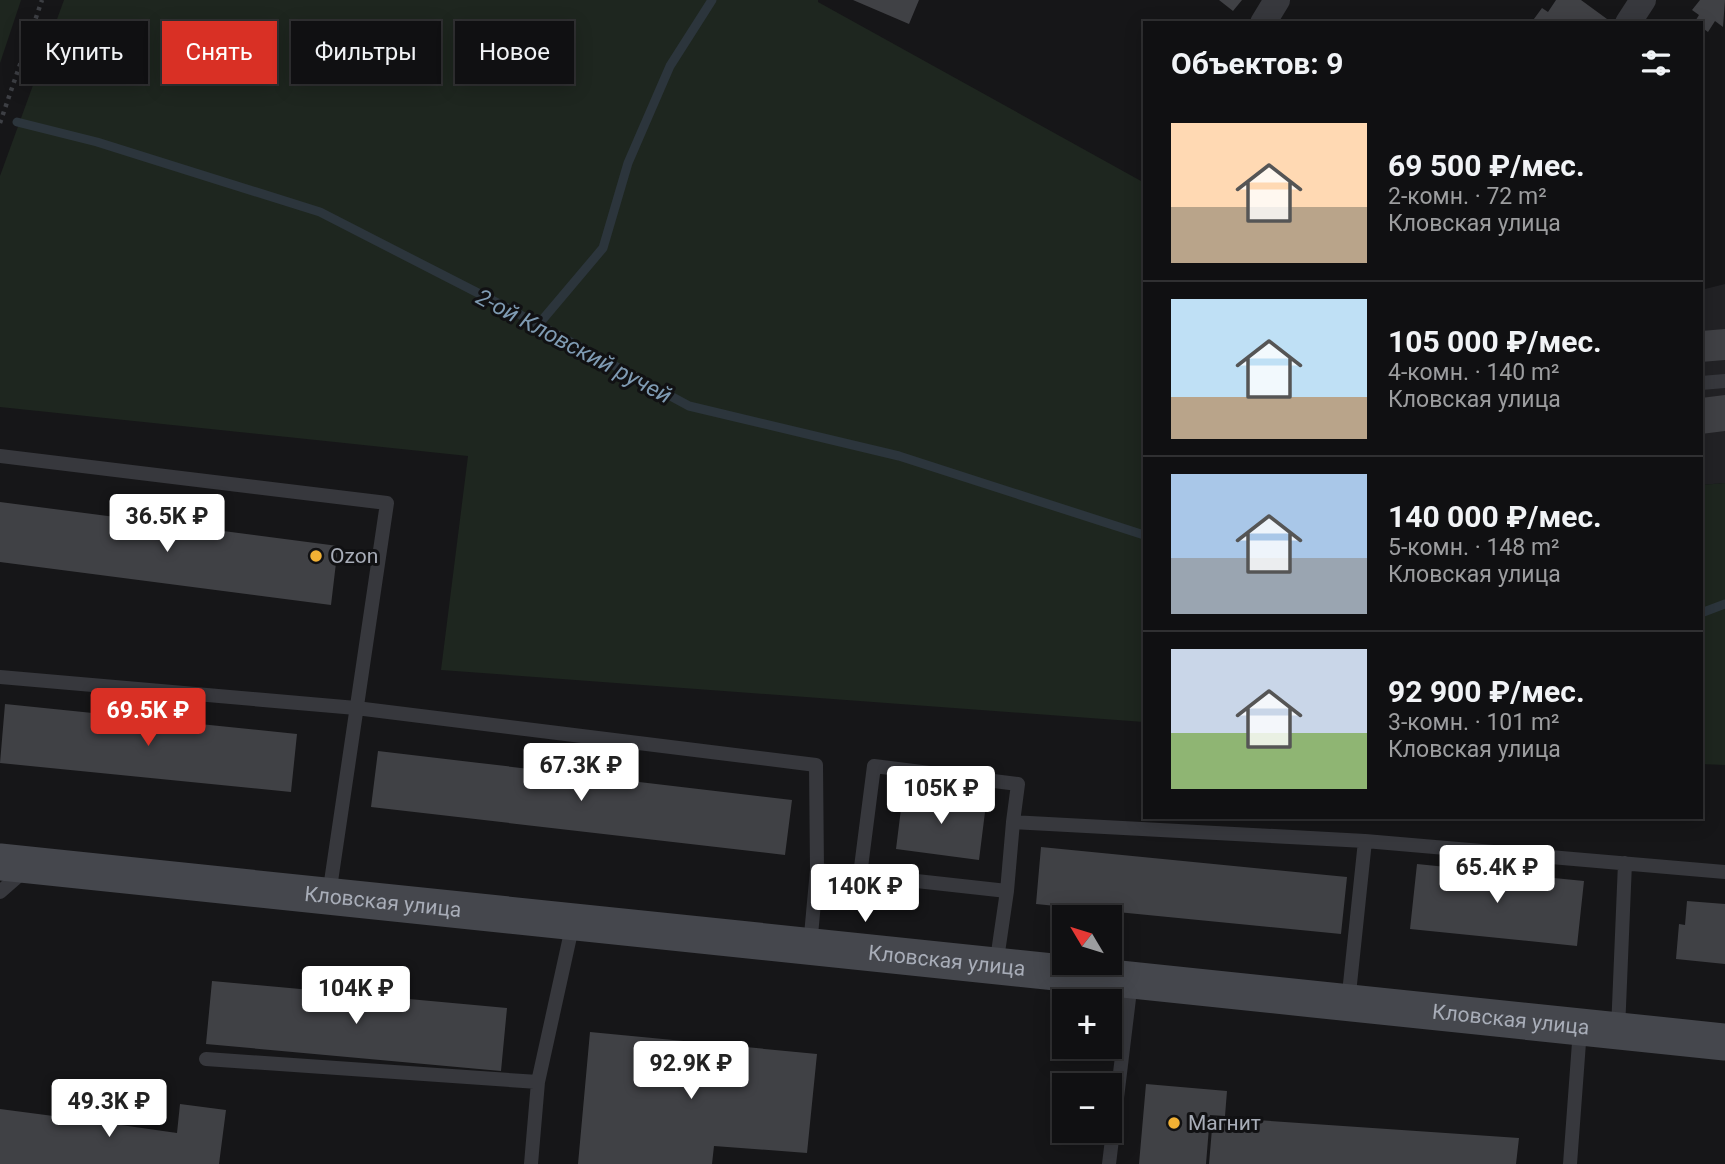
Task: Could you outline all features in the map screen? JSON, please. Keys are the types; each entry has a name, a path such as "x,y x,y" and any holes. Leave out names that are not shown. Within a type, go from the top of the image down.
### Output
{"street":[{"path":"1263,21 1278,0"},
{"path":"1629,21 1643,0"},
{"name":"Кловская улица","path":"15,864 1725,1042"}],"lane":[{"path":"1703,383 1725,381"},
{"path":"0,456 387,503 328,897"},
{"path":"0,677 356,708 817,765 817,870 810,947"},
{"path":"860,875 874,766 1018,783 996,967"},
{"path":"1013,822 1365,841 1725,872"},
{"path":"1348,1003 1365,841"},
{"path":"1618,1032 1625,863"},
{"path":"0,892 15,864"},
{"path":"817,870 1007,891"},
{"path":"531,1164 538,1082 573,923"},
{"path":"1109,1164 1132,981"},
{"path":"1570,1164 1580,1027"},
{"path":"206,1059 538,1082"}],"path":[{"path":"0,123 42,0"}],"shaded area":[{"path":"0,0 21,0 0,63"},
{"path":"64,0 818,0 1141,181 1143,178 1143,722 441,670 468,456 0,407 0,176 33,84 148,84 148,21 56,21"},
{"path":"1725,284 1725,483 1703,485 1703,290"},
{"path":"1725,483 1725,765 1703,764 1703,485"}],"building":[{"path":"853,0 919,0 909,24"},
{"path":"1219,0 1242,0 1233,11"},
{"path":"1556,0 1581,0 1607,19 1532,21 1542,8 1548,12"},
{"path":"1700,0 1725,0 1723,27 1715,21 1708,32 1703,28 1703,21 1695,21 1699,15 1692,10"},
{"path":"1725,329 1725,360 1703,362 1703,331"},
{"path":"1725,395 1725,431 1703,434 1703,398"},
{"path":"0,502 338,546 331,605 0,562"},
{"path":"5,704 297,734 291,792 0,763"},
{"path":"378,751 792,800 785,855 371,807"},
{"path":"903,793 986,804 979,860 896,849"},
{"path":"1041,847 1347,877 1341,934 1122,912 1122,905 1036,904"},
{"path":"1417,864 1584,881 1577,946 1410,929"},
{"path":"1687,901 1725,904 1725,964 1676,959 1679,924 1685,925"},
{"path":"212,981 507,1008 501,1071 206,1044"},
{"path":"590,1032 817,1054 807,1153 714,1146 712,1164 578,1164"},
{"path":"1146,1084 1227,1091 1225,1116 1210,1115 1206,1164 1139,1164"},
{"path":"62,1103 101,1109 100,1122 177,1133 180,1104 226,1110 219,1164 0,1164 0,1109 61,1117"},
{"path":"1213,1117 1519,1138 1516,1164 1209,1164"}],"waterway":[{"path":"538,325 603,248 628,163 670,66 712,0"},
{"name":"2-ой Кловский ручей","path":"17,122 97,142 320,212 517,313 689,406 899,456 1143,535"},
{"name":"2-ой Кловский ручей","path":"1703,612 1725,604"}],"place":[{"name":"Ozon","path":"316,556"},
{"name":"Магнит","path":"1174,1123"}]}
